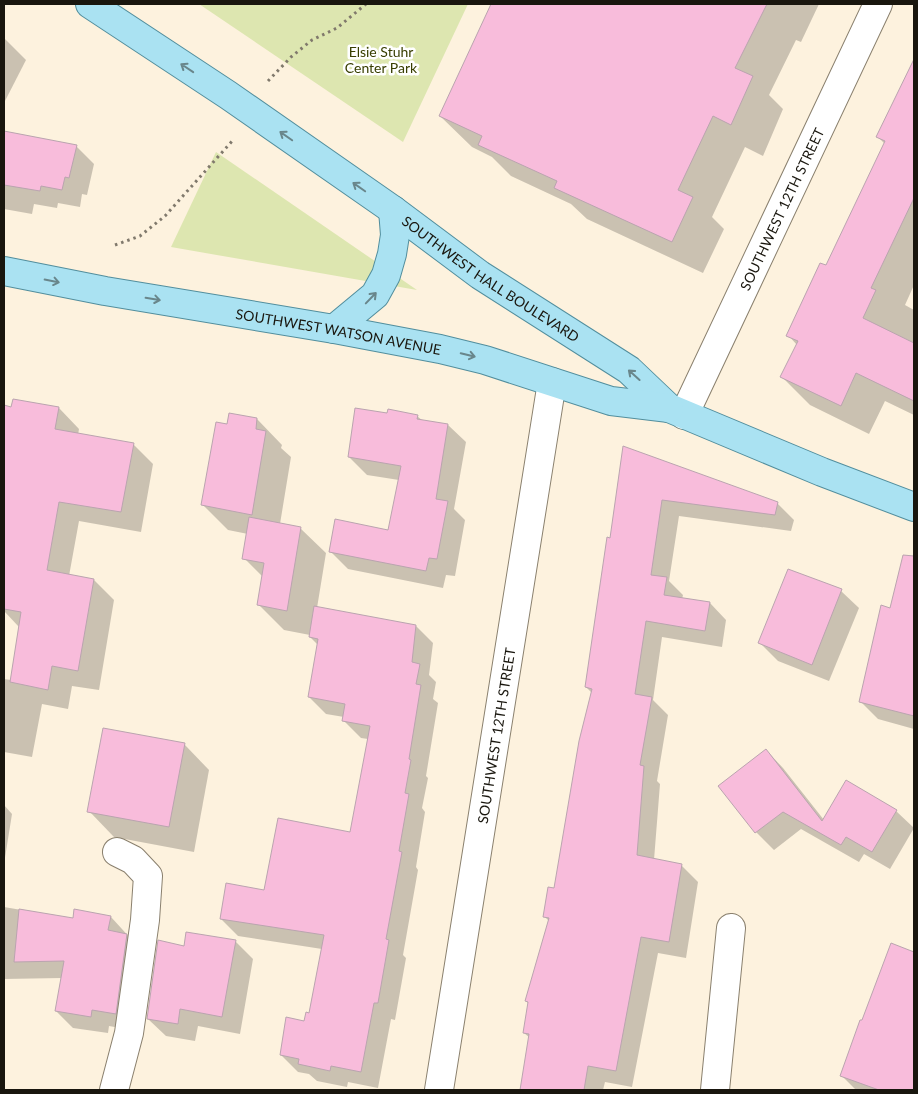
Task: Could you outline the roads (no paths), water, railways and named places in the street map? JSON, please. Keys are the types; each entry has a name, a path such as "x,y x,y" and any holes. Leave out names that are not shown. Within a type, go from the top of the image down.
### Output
{"main road":[{"name":"SOUTHWEST HALL BOULEVARD","path":"90,4 243,106 393,210 480,275 629,370 677,411 822,472 914,507"},
{"path":"334,329 375,295 386,275 395,235 393,210"},
{"name":"SOUTHWEST WATSON AVENUE","path":"4,271 105,291 334,329 440,349 476,357 611,401 677,411"}],"street":[{"name":"SOUTHWEST 12TH STREET","path":"677,411 878,4"},
{"name":"SOUTHWEST 12TH STREET","path":"439,1090 552,382"},
{"path":"114,1090 129,1033 145,920 148,876 133,860 117,852"},
{"path":"715,1090 731,928"}],"park label":[{"name":"Elsie Stuhr Center Park","path":"381,59"}]}
